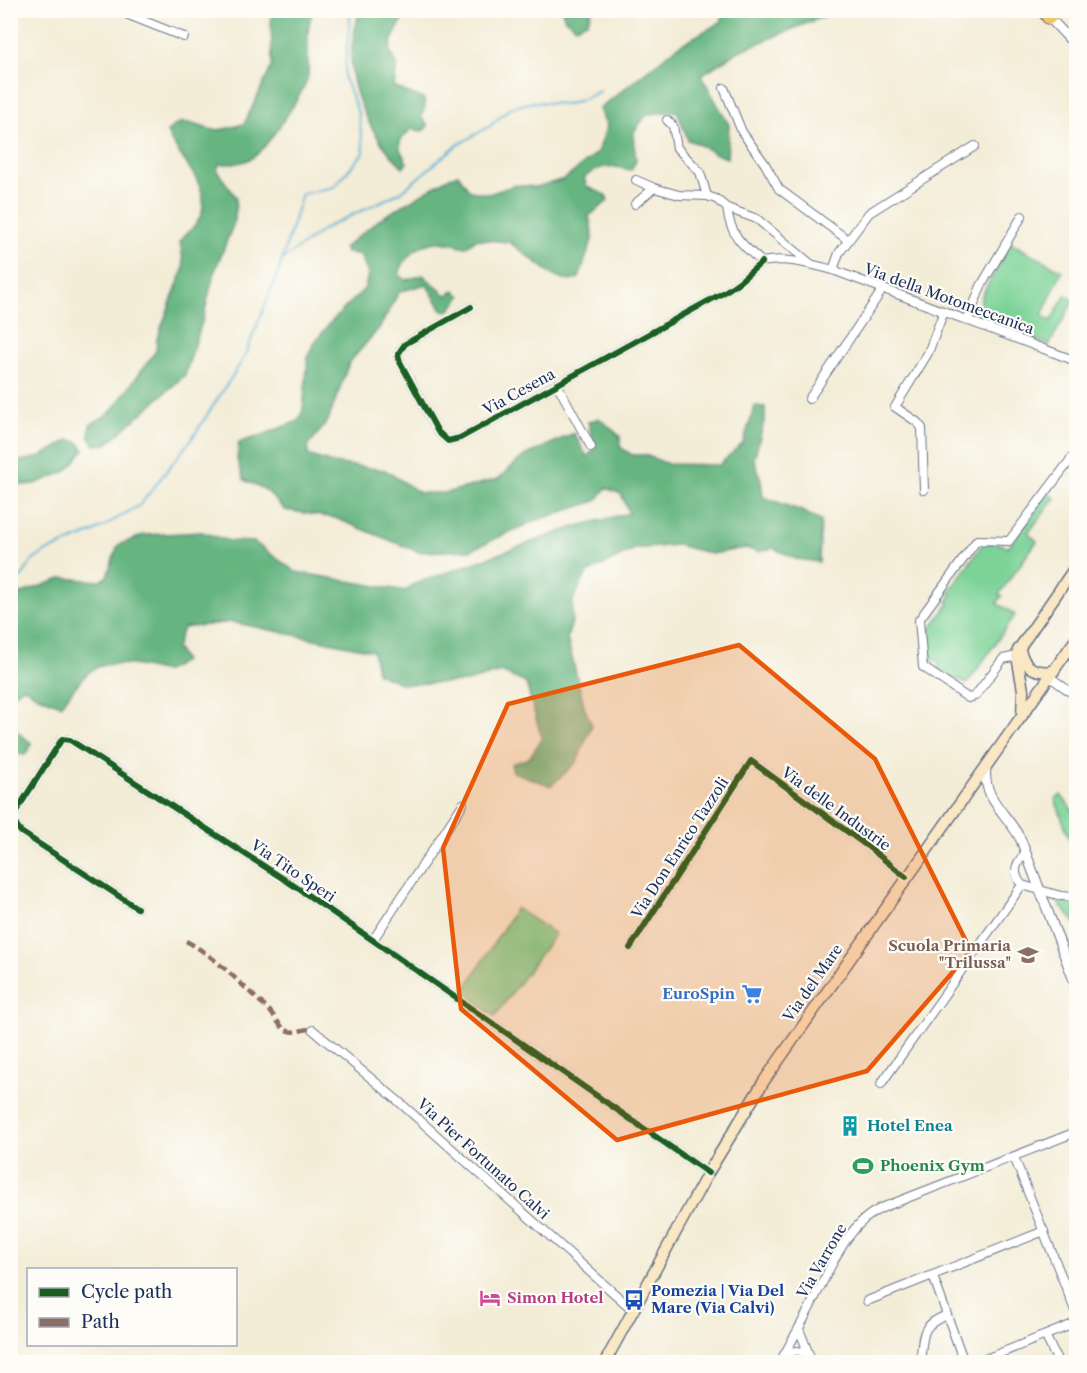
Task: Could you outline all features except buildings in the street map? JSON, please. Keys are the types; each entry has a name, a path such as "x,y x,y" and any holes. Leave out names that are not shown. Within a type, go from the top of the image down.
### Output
{"highway":[{"path":"1074,10 1077,15"}],"main road":[{"path":"1022,716 1023,690 1018,652 1077,566"},
{"name":"Via del Mare","path":"605,1362 708,1173 773,1066 1077,639"},
{"path":"1018,652 1033,670 1052,674"},
{"path":"1023,690 1032,692 1041,689"},
{"path":"1023,690 1032,703"}],"street":[{"path":"116,10 184,37"},
{"path":"1045,13 1077,46"},
{"path":"724,88 742,132 765,164 779,189 848,240"},
{"path":"667,120 673,126 676,146 701,173 707,196"},
{"path":"833,270 837,257 869,213 975,146"},
{"name":"Via della Motomeccanica","path":"636,180 654,188 687,197 707,196 726,208 757,219 812,265"},
{"path":"635,204 654,188"},
{"path":"726,208 736,237 762,262"},
{"path":"968,320 981,286 1022,216"},
{"name":"Via della Motomeccanica","path":"762,262 785,261 833,270 1077,361"},
{"name":"Via Cesena","path":"471,307 407,343 399,352 400,362 443,438 450,441 460,438 723,292 739,282 762,262"},
{"path":"809,399 883,289"},
{"path":"924,490 922,428 919,423 895,407 930,349 944,311"},
{"path":"557,384 591,447"},
{"path":"1018,652 1003,659 975,696 968,698 922,667 919,620 976,540 1009,541 1074,455 1077,456"},
{"path":"1052,674 1077,696"},
{"name":"Via Tito Speri","path":"136,908 21,832 15,825 14,817 17,810 62,740 70,740 264,866 708,1173"},
{"name":"Via delle Industrie","path":"751,761 906,877"},
{"name":"Via Don Enrico Tazzoli","path":"630,948 751,761"},
{"path":"986,768 985,783 989,795 1012,825 1026,853 1077,986"},
{"path":"965,795 977,792 989,795"},
{"path":"373,940 463,804"},
{"path":"1026,853 1019,860 1016,870 1022,885 1077,897"},
{"path":"881,1084 1022,885"},
{"name":"Via Pier Fortunato Calvi","path":"313,1030 397,1100 634,1311"},
{"name":"Via Varrone","path":"781,1361 844,1245 857,1226 870,1215 884,1207 1077,1132"},
{"path":"1014,1157 1077,1313"},
{"path":"867,1301 1044,1231"},
{"path":"933,1276 964,1362"},
{"path":"920,1362 926,1328 932,1321 947,1315"},
{"path":"978,1362 1046,1337 1076,1323"},
{"path":"798,1329 810,1359"},
{"path":"1046,1337 1058,1362"},
{"path":"781,1361 790,1352 796,1350 802,1351 810,1359"}],"highlighted area":[{"path":"739,645 875,759 971,951 867,1071 617,1140 461,1009 443,848 508,704"}],"green space":[{"path":"562,10 592,11 587,22 576,27 565,19"},
{"path":"271,11 313,11 309,26 306,82 286,117 261,151 251,159 242,162 219,164 217,171 236,197 235,220 214,273 203,319 185,375 107,444 95,445 89,436 90,425 110,413 156,351 157,339 184,267 180,241 197,222 203,207 203,195 199,184 167,132 173,126 184,122 215,130 244,124 272,66"},
{"path":"359,11 407,11 392,40 390,51 397,64 394,87 424,99 425,107 421,117 428,126 423,131 411,129 400,141 400,149 407,163 403,167 372,128 364,113 353,80 351,63"},
{"path":"724,11 829,11 825,16 737,52 701,75 729,125 727,158 688,140 677,111 647,114 633,133 636,161 631,170 606,167 595,170 584,178 587,187 606,195 608,201 589,216 593,237 579,278 570,281 553,275 509,242 476,239 466,247 437,242 424,245 413,252 404,263 399,275 406,280 423,275 446,295 455,291 461,296 450,310 443,311 426,284 399,292 380,327 349,363 328,421 308,446 308,455 332,463 385,470 420,493 445,493 498,479 523,457 574,433 587,457 595,448 588,422 599,418 620,436 621,448 632,455 645,455 668,464 719,465 743,443 755,406 765,407 765,418 754,459 761,480 763,497 802,511 821,521 819,562 796,559 773,548 759,552 745,548 712,554 677,545 635,549 587,573 573,600 572,622 567,638 585,709 592,725 577,762 551,786 513,772 511,764 529,758 542,739 526,683 501,672 467,682 403,684 377,673 373,651 231,622 183,628 176,648 184,661 165,672 118,664 99,666 79,682 61,705 23,687 11,697 11,597 63,578 100,581 107,576 118,545 144,535 202,532 229,541 254,542 296,572 406,591 412,585 574,527 629,513 621,494 606,488 596,501 534,521 471,550 419,552 335,518 285,510 266,490 244,480 237,460 239,442 298,421 303,410 308,356 313,345 328,325 365,288 368,274 360,254 346,253 344,248 380,219 458,174 470,191 489,194 515,185 536,187 565,179 598,152 607,126 599,109 678,46 721,22"},
{"path":"1011,243 1062,271 1042,315 1051,321 1065,295 1074,300 1049,345 977,318 982,295"},
{"path":"69,440 78,442 84,450 67,471 35,484 11,486 11,455 20,461 40,457"},
{"path":"1048,493 1055,498 1028,533 1037,541 999,594 1002,596 997,603 1015,615 967,684 958,679 956,682 938,669 939,661 928,660 927,634 949,603 947,601 952,594 949,592 982,545 996,543 1008,548"},
{"path":"11,726 32,744 25,755 11,753"},
{"path":"1061,795 1076,815 1076,859 1074,860 1072,855 1075,854 1055,799"},
{"path":"1055,899 1076,902 1075,923"},
{"path":"516,908 555,934 495,1016 462,994"}],"waterway":[{"path":"10,581 21,578 32,561 45,552 94,532 140,505 193,437 244,358 279,270 302,194 334,187 364,152 358,112 344,78 351,10"},
{"path":"282,260 327,227 401,192 456,146 490,126 510,108 533,102 568,104 600,91"}],"marked path":[{"path":"186,941 209,955 229,972 268,1009 286,1030 293,1032 313,1030"}],"cycle path":[{"path":"471,307 405,344 398,354 400,362 438,432 448,441 460,438 723,293 762,262"},
{"path":"137,908 21,832 16,824 17,810 62,739 70,740 299,889 708,1173"},
{"path":"630,948 751,761 906,877"}],"place":[{"name":"Scuola Primaria \"Trilussa\"","path":"1028,955"},
{"name":"EuroSpin","path":"752,994"},
{"name":"Hotel Enea","path":"850,1126"},
{"name":"Phoenix Gym","path":"863,1166"},
{"name":"Simon Hotel","path":"490,1298"},
{"name":"Pomezia | Via Del Mare (Via Calvi)","path":"634,1300"}]}
